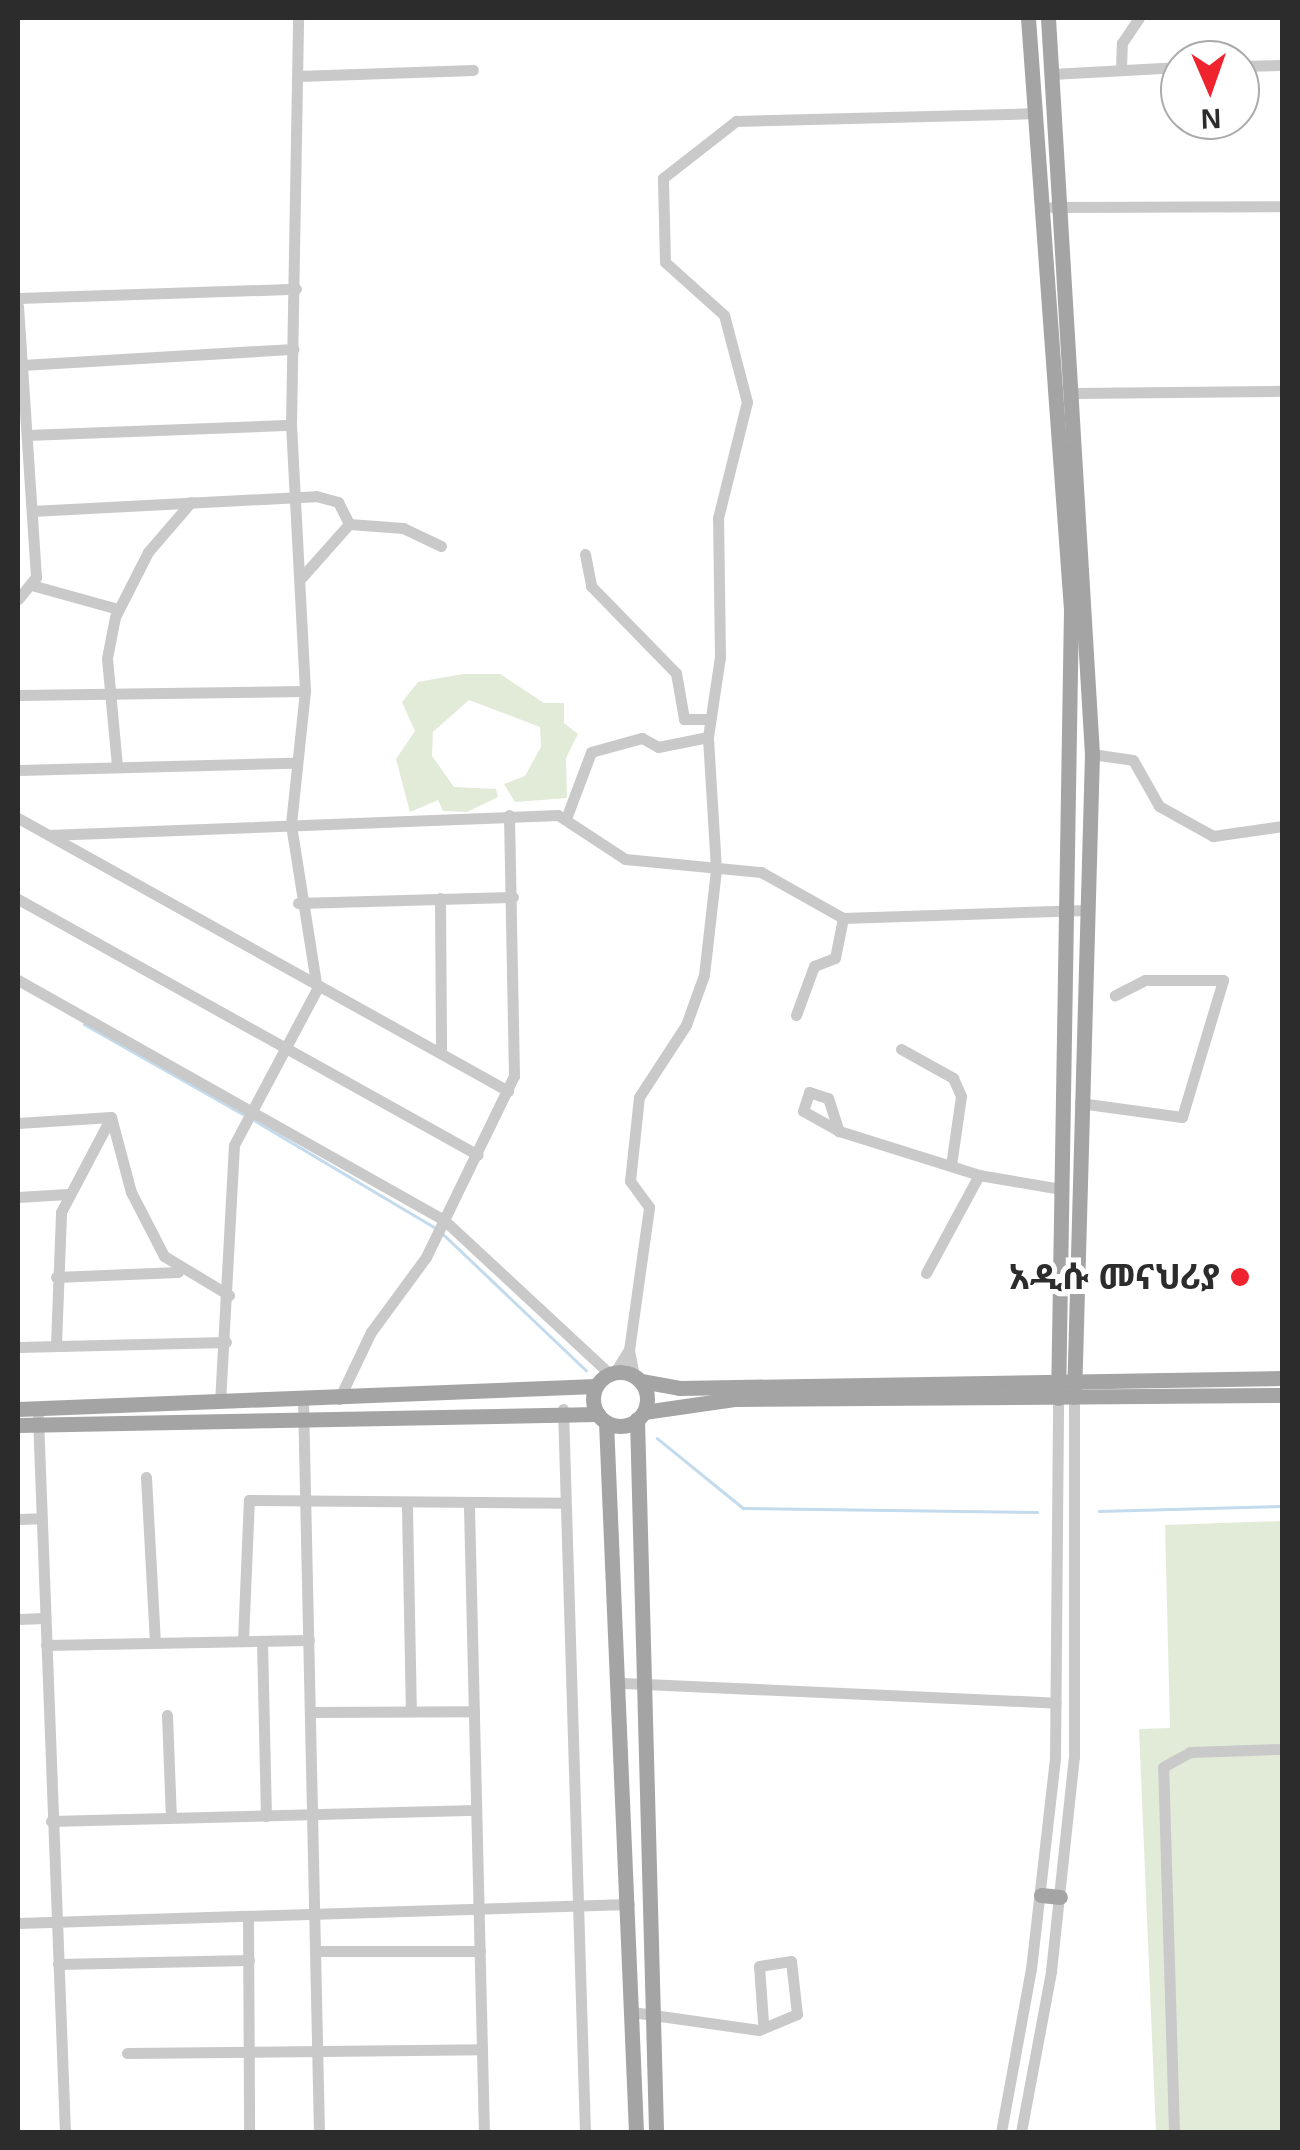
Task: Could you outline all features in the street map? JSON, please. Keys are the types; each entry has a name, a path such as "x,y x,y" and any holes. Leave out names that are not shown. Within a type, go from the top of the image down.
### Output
{"main road":[{"path":"1028,18 1044,208 1070,430 1092,754 1066,1389"},
{"path":"1048,18 1076,393 1070,430 1071,609 1061,1188 1066,1389"},
{"path":"174,1412 220,1403 304,1409 339,1399 596,1386 612,1373 638,1378 1282,1394"},
{"path":"596,1386 624,1683 636,2131 656,2131 638,1378"},
{"path":"18,1409 38,1416 304,1409 563,1409 602,1418 640,1416 716,1399 1282,1378"},
{"path":"18,1425 38,1416"},
{"path":"1041,1895 1060,1897"}],"street":[{"path":"220,1403 229,1295 227,1183 250,1110 317,989 298,903 292,824 292,763 304,691 302,576 291,426 298,18"},
{"path":"1121,68 1122,44 1140,18"},
{"path":"1052,74 1160,67"},
{"path":"298,76 474,70"},
{"path":"638,1378 629,1350 649,1207 630,1181 639,1097 698,999 716,869 708,719 720,657 718,518 746,390 724,315 665,262 662,178 736,121 1037,113"},
{"path":"1044,208 1282,206"},
{"path":"18,298 296,289"},
{"path":"18,306 35,586"},
{"path":"22,365 294,349"},
{"path":"1076,393 1282,391"},
{"path":"28,435 291,426"},
{"path":"32,510 298,496 338,502 350,524"},
{"path":"117,766 110,692 118,609 148,552 191,502"},
{"path":"350,524 403,528 442,546"},
{"path":"302,576 350,524"},
{"path":"585,554 591,586 676,674 684,718 708,719"},
{"path":"35,586 118,609"},
{"path":"18,598 35,586"},
{"path":"18,696 304,691"},
{"path":"567,816 591,752 642,738 658,747 708,737"},
{"path":"1092,754 1133,760 1159,806 1213,836 1282,826"},
{"path":"18,770 292,763"},
{"path":"49,835 508,815 567,816 625,859 762,872 843,918 1086,910"},
{"path":"339,1399 371,1332 434,1240 508,1091 516,1052 508,815"},
{"path":"18,818 317,989 508,1091"},
{"path":"298,903 513,897"},
{"path":"440,898 442,1053"},
{"path":"18,899 478,1155"},
{"path":"796,1015 814,966 835,958 843,918"},
{"path":"18,980 444,1220 612,1373 629,1350"},
{"path":"1080,1103 1182,1117 1223,980 1145,980 1115,995"},
{"path":"901,1049 954,1078 961,1096 951,1165"},
{"path":"18,1122 111,1117"},
{"path":"56,1344 56,1276 67,1194 111,1117"},
{"path":"111,1117 131,1192 178,1272"},
{"path":"839,1131 979,1175 1061,1188"},
{"path":"926,1272 979,1175"},
{"path":"18,1197 67,1194"},
{"path":"56,1276 178,1272 229,1295"},
{"path":"18,1347 226,1342"},
{"path":"1001,2132 1041,1895 1056,1702 1066,1389"},
{"path":"1021,2132 1060,1897 1076,1704 1066,1389"},
{"path":"304,1409 319,2132"},
{"path":"563,1409 585,2132"},
{"path":"38,1416 65,2132"},
{"path":"146,1477 155,1643"},
{"path":"243,1641 244,1504 407,1508 565,1503"},
{"path":"469,1507 484,2132"},
{"path":"407,1508 410,1711"},
{"path":"18,1519 42,1518"},
{"path":"18,1619 44,1618"},
{"path":"262,1640 266,1816"},
{"path":"46,1645 309,1640"},
{"path":"624,1683 1056,1702"},
{"path":"310,1712 474,1712"},
{"path":"167,1715 171,1818"},
{"path":"1174,2132 1163,1767 1190,1752 1282,1749"},
{"path":"51,1821 476,1810"},
{"path":"18,1923 629,1904"},
{"path":"248,1916 252,2048 249,2132"},
{"path":"315,1951 480,1951"},
{"path":"58,1964 249,1960"},
{"path":"632,2012 652,2011 741,2030 759,2030 763,2022 760,1966 792,1961 796,2017 763,2022"},
{"path":"127,2053 252,2048 482,2049"}],"green space":[{"path":"463,674 500,674 544,703 564,703 564,723 578,734 566,758 567,798 515,802 504,784 525,776 541,747 540,727 469,700 433,732 432,756 454,787 496,789 498,797 467,812 443,811 438,800 410,812 396,759 415,731 402,702 418,682"},
{"path":"1282,1521 1282,2132 1156,2132 1139,1729 1170,1728 1165,1525"}],"waterway":[{"path":"84,1024 243,1114"},
{"path":"254,1120 436,1228"},
{"path":"442,1233 586,1370"},
{"path":"657,1438 743,1508 1037,1512"},
{"path":"1099,1511 1282,1506"}],"place":[{"name":"አዲሱ መናህሪያ","path":"1240,1277"}]}
